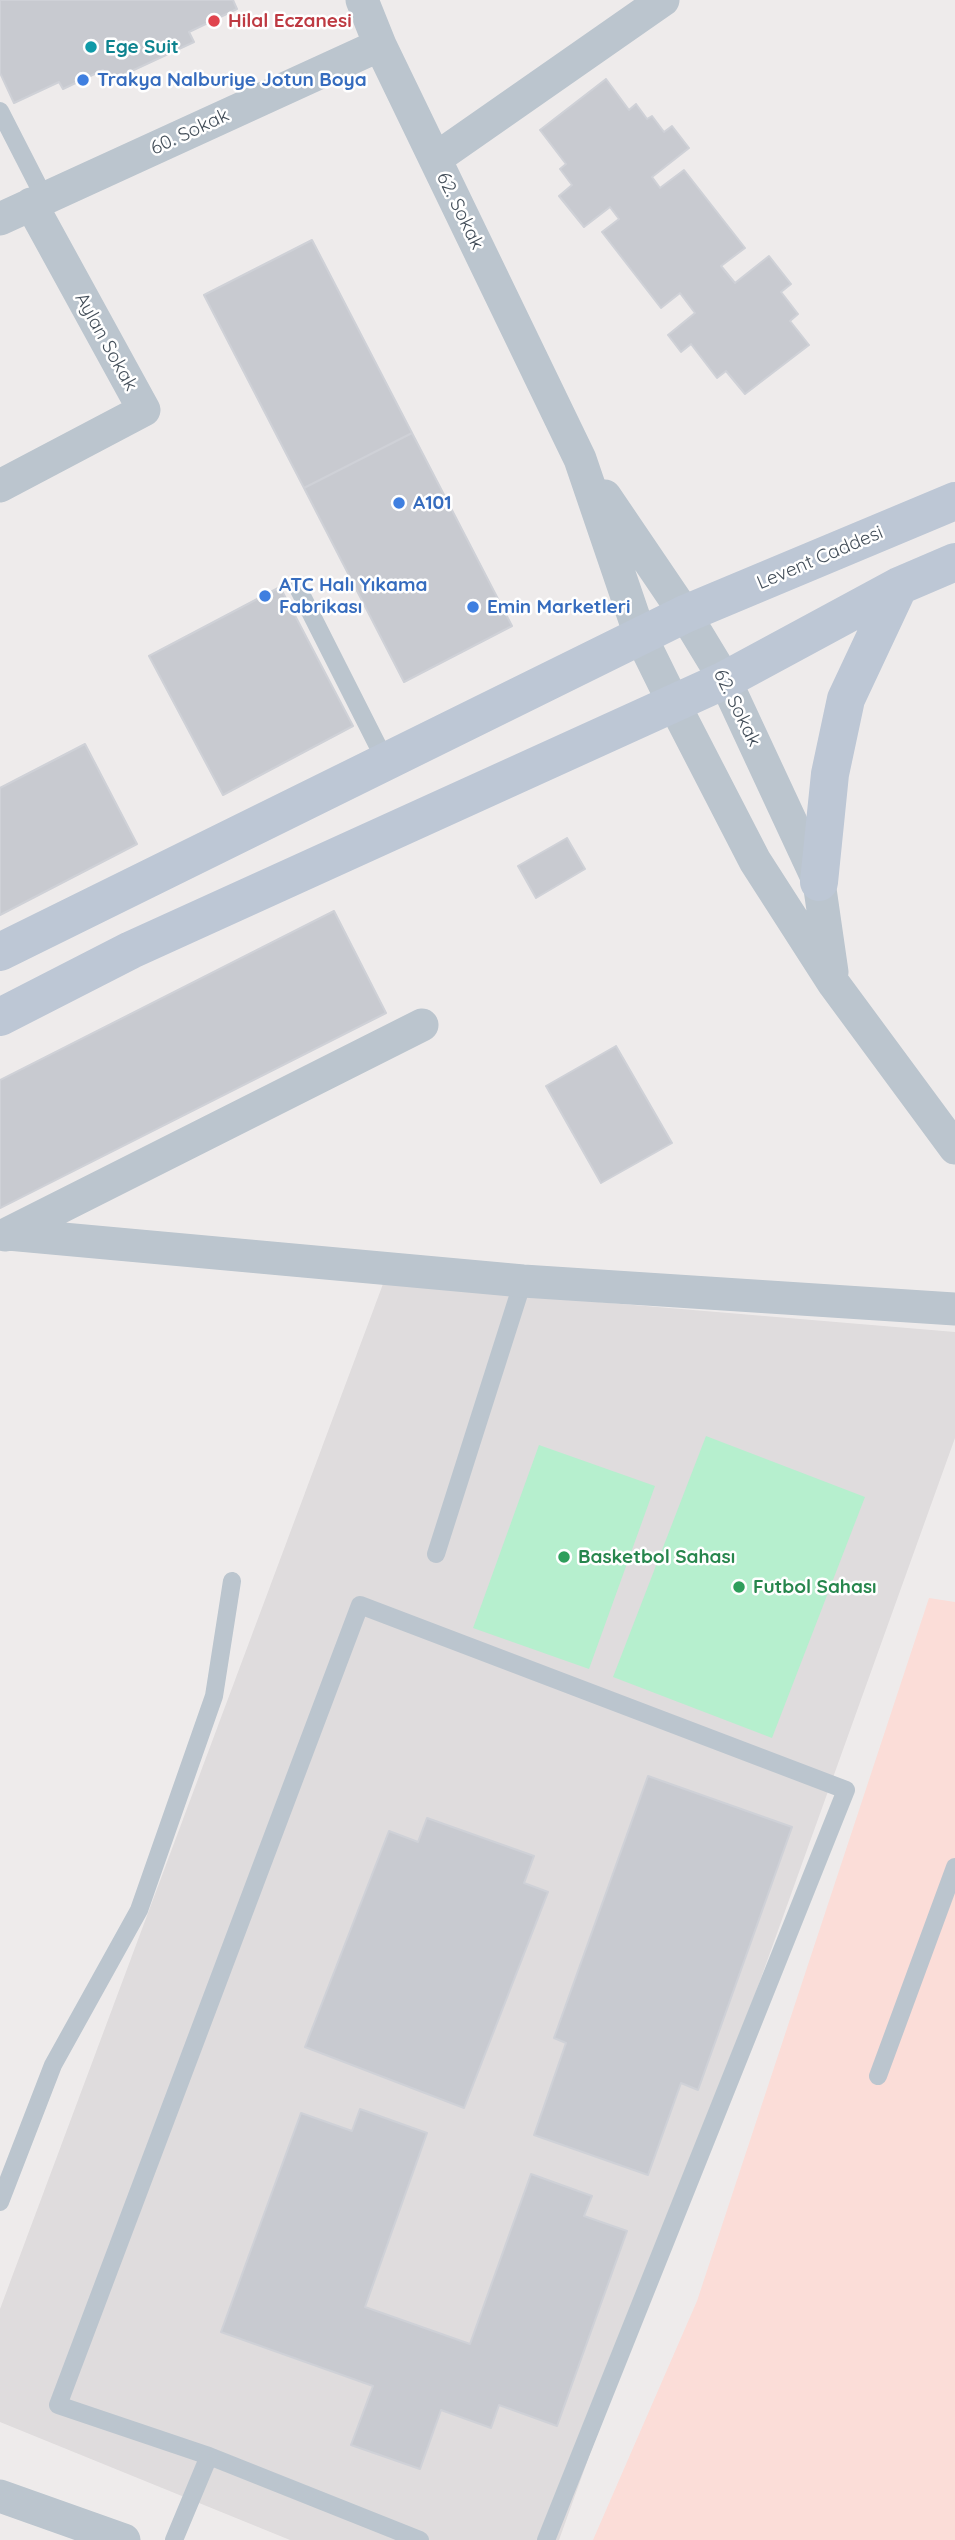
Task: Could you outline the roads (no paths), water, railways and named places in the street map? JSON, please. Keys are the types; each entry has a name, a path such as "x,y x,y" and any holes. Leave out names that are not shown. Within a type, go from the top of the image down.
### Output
{"street":[{"name":"62. Sokak","path":"362,0 380,45 580,459 640,635 755,861 834,984 955,1148"},
{"path":"435,159 663,0"},
{"name":"60. Sokak","path":"0,219 380,45"},
{"name":"Aylan Sokak","path":"0,486 144,410 38,201"},
{"name":"62. Sokak","path":"580,459 685,614 725,680 819,882 834,984"},
{"name":"Levent Caddesi","path":"0,952 640,635 955,501"},
{"path":"0,1017 131,950 725,680 899,586 955,562"},
{"path":"819,882 830,774 846,699 899,586"},
{"path":"4,1236 422,1025"},
{"path":"4,1236 523,1281 955,1309"},
{"path":"0,2496 124,2540"}],"lane":[{"path":"0,111 38,201"},
{"path":"297,586 386,762"},
{"path":"436,1554 523,1281"},
{"path":"0,2202 53,2065 139,1910 214,1696 232,1581"},
{"path":"420,2540 209,2456 58,2404 360,1605 846,1790 546,2540"},
{"path":"878,2076 955,1867"},
{"path":"174,2540 209,2456"}],"place":[{"name":"Hilal Eczanesi","path":"214,21"},
{"name":"Ege Suit","path":"91,47"},
{"name":"Trakya Nalburiye Jotun Boya","path":"83,80"},
{"name":"A101","path":"399,503"},
{"name":"ATC Halı Yıkama Fabrikası","path":"265,596"},
{"name":"Emin Marketleri","path":"473,607"},
{"name":"Basketbol Sahası","path":"564,1557"},
{"name":"Futbol Sahası","path":"739,1587"}]}
